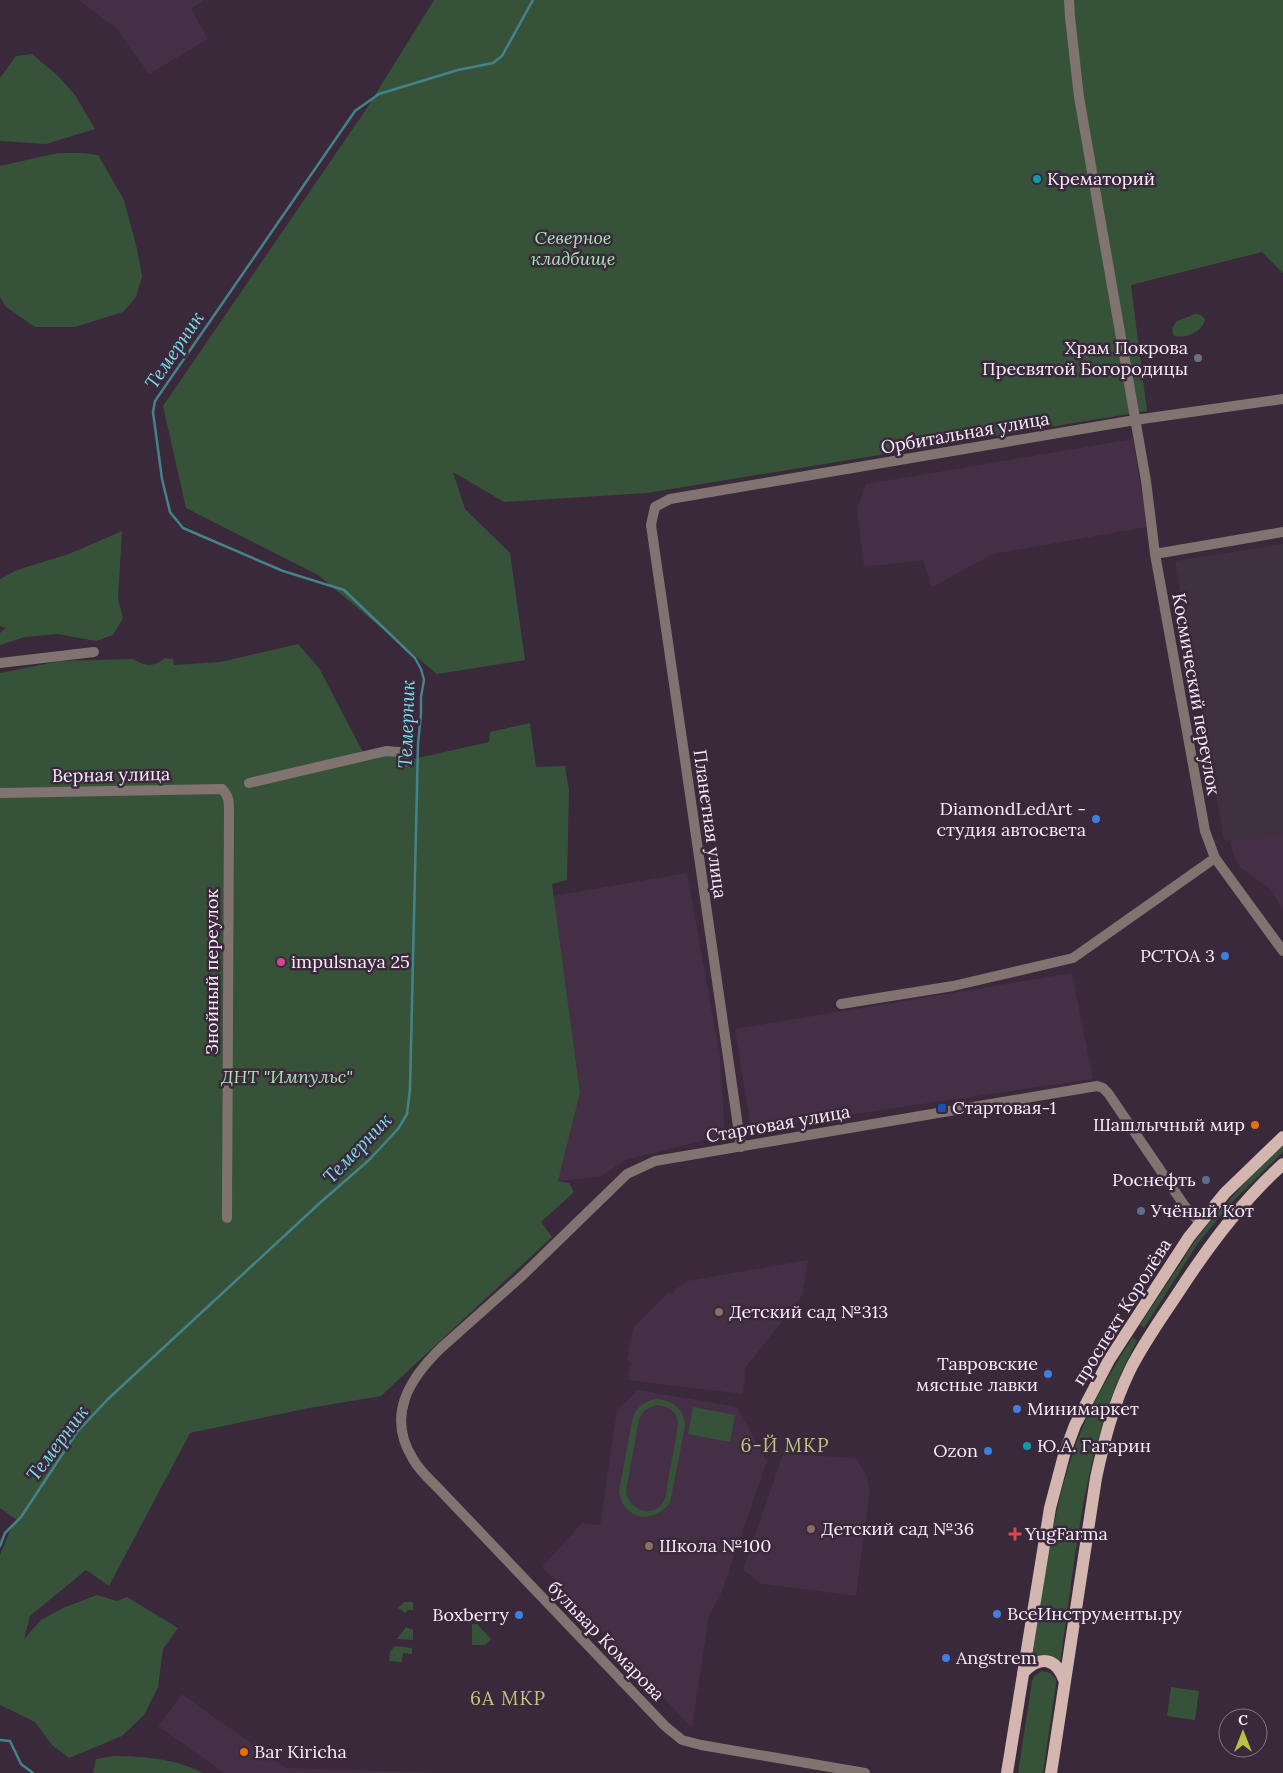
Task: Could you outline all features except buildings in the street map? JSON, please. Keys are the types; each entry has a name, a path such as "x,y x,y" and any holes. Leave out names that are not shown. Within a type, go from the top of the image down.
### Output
{"main road":[{"name":"проспект Королёва","path":"1007,1773 1050,1508 1064,1455 1075,1425 1098,1378 1189,1237 1238,1180 1283,1137"},
{"name":"проспект Королёва","path":"1051,1773 1096,1478 1104,1441 1122,1388 1139,1354 1206,1250 1241,1206 1283,1164"},
{"path":"1132,1324 1138,1336 1149,1338"},
{"path":"1023,1673 1030,1665 1038,1661 1048,1661 1062,1671 1065,1682"}],"street":[{"name":"Космический переулок","path":"1069,0 1079,97 1146,481 1155,554 1204,831 1215,858 1283,951"},
{"name":"Орбитальная улица","path":"654,507 670,499 1135,420 1283,399"},
{"name":"Планетная улица","path":"654,507 651,525 740,1147"},
{"path":"1155,554 1283,532"},
{"path":"0,663 94,652"},
{"path":"249,783 386,751 398,752 406,761"},
{"name":"Верная улица","path":"0,794 222,789"},
{"name":"Знойный переулок","path":"222,789 229,800 227,1218"},
{"path":"841,1004 953,986 1073,958 1215,858"},
{"name":"Стартовая улица","path":"400,1415 402,1404 414,1380 432,1357 523,1275 627,1174 655,1161 1097,1086 1103,1088 1108,1093 1184,1205 1200,1223"},
{"name":"бульвар Комарова","path":"400,1415 402,1433 407,1448 423,1473 665,1726 682,1740 701,1745 866,1773"}],"shaded area":[{"path":"78,0 204,0 191,9 208,39 149,74 117,29"},
{"path":"1133,439 1147,527 993,554 932,587 923,560 864,567 857,510 866,484"},
{"path":"1283,544 1283,833 1230,841 1224,840 1175,561"},
{"path":"1283,833 1283,910 1270,889 1240,867 1230,841"},
{"path":"687,873 720,1057 725,1135 625,1160 600,1177 558,1181 580,1093 553,896"},
{"path":"1072,973 1093,1079 751,1129 735,1029"},
{"name":"Детский сад №313","path":"808,1260 802,1296 746,1367 743,1394 628,1380 631,1362 627,1360 633,1328 668,1293 673,1293 687,1281"},
{"name":"Школа №100","path":"638,1390 737,1407 767,1461 721,1594 709,1615 692,1728 542,1567 582,1523 600,1525 617,1410"},
{"name":"Детский сад №36","path":"783,1454 856,1458 867,1477 870,1489 856,1596 762,1584 743,1570"},
{"path":"182,1694 286,1768 451,1773 224,1773 158,1726"}],"green space":[{"name":"Северное кладбище","path":"434,0 1283,0 1283,273 1262,252 1131,285 1147,411 647,493 504,502 453,472 465,509 510,553 525,660 437,674 318,575 186,508 163,406 365,111"},
{"path":"32,54 57,75 75,95 95,129 46,144 0,141 0,78 16,56"},
{"path":"58,153 98,155 124,200 142,276 136,297 123,312 75,327 35,327 6,307 0,297 0,166"},
{"path":"1195,314 1201,315 1205,319 1201,328 1187,336 1173,335 1172,328 1177,321"},
{"path":"122,531 118,599 123,618 113,635 96,641 58,634 25,637 0,645 0,633 6,628 0,626 0,579 17,570 69,554"},
{"name":"ДНТ \"Импульс\"","path":"298,644 319,668 366,758 399,753 409,760 489,742 490,732 530,723 536,767 565,766 569,790 567,880 552,884 580,1093 558,1181 569,1183 574,1192 541,1222 552,1237 381,1396 309,1408 190,1433 109,1586 86,1570 30,1616 24,1639 41,1620 63,1608 97,1595 117,1601 127,1597 178,1628 163,1649 158,1687 144,1715 122,1736 69,1758 52,1745 35,1722 0,1705 0,1555 11,1528 17,1520 0,1508 0,673 60,661 133,659 149,665 165,658 173,659 174,665 221,662"},
{"path":"1283,1146 1283,1152 1233,1201 1198,1243 1144,1328 1140,1325 1195,1241 1212,1219 1250,1177"},
{"path":"1133,1337 1137,1341 1119,1378 1105,1417 1094,1457 1077,1539 1060,1663 1032,1658 1052,1533 1071,1459 1083,1427 1098,1396"},
{"path":"655,1399 661,1399 676,1406 683,1415 685,1426 670,1503 663,1510 647,1517 632,1513 626,1508 619,1491 633,1417 639,1407","holes":["656,1405 668,1408 675,1413 678,1425 665,1497 658,1507 647,1511 641,1510 631,1503 626,1491 639,1419 645,1410"]},
{"path":"693,1407 735,1415 730,1442 688,1434"},
{"path":"404,1602 413,1602 413,1610 408,1610 405,1613 398,1608"},
{"path":"472,1624 477,1624 491,1639 485,1645 472,1645"},
{"path":"406,1627 413,1630 413,1640 397,1639"},
{"path":"395,1646 412,1648 412,1654 403,1653 402,1662 389,1661 390,1652"},
{"path":"1042,1671 1050,1673 1056,1679 1043,1773 1018,1773 1032,1681 1034,1676"},
{"path":"1171,1687 1199,1691 1195,1720 1167,1716"},
{"path":"113,1756 171,1761 203,1773 93,1773 96,1759"}],"waterway":[{"name":"Темерник","path":"0,1546 5,1533 21,1517 77,1432 108,1399 322,1201 369,1160 398,1129 407,1114 410,1089 418,744 424,680 421,669 415,658 344,590 283,571 183,528 170,512 162,479 153,412 155,401 355,111 379,94 458,70 493,63 502,56 533,0"},
{"name":"Темерник","path":"0,1740 10,1741 21,1764 33,1773"}],"place":[{"name":"Крематорий","path":"1037,179"},
{"name":"Храм Покрова Пресвятой Богородицы","path":"1198,358"},
{"name":"DiamondLedArt - студия автосвета","path":"1096,819"},
{"name":"РСТОА 3","path":"1225,956"},
{"name":"impulsnaya 25","path":"281,962"},
{"name":"Стартовая-1","path":"942,1108"},
{"name":"Шашлычный мир","path":"1255,1125"},
{"name":"Роснефть","path":"1206,1180"},
{"name":"Учёный Кот","path":"1141,1211"},
{"name":"Детский сад №313","path":"719,1312"},
{"name":"Тавровские мясные лавки","path":"1048,1374"},
{"name":"Минимаркет","path":"1017,1409"},
{"name":"Ю.А. Гагарин","path":"1027,1446"},
{"name":"Ozon","path":"988,1451"},
{"name":"Детский сад №36","path":"811,1529"},
{"name":"YugFarma","path":"1015,1534"},
{"name":"Школа №100","path":"649,1546"},
{"name":"ВсеИнструменты.ру","path":"997,1614"},
{"name":"Boxberry","path":"519,1615"},
{"name":"Angstrem","path":"946,1658"},
{"name":"Bar Kiricha","path":"244,1752"}],"district":[{"name":"6-Й МКР","path":"785,1445"},
{"name":"6А МКР","path":"508,1698"}]}
